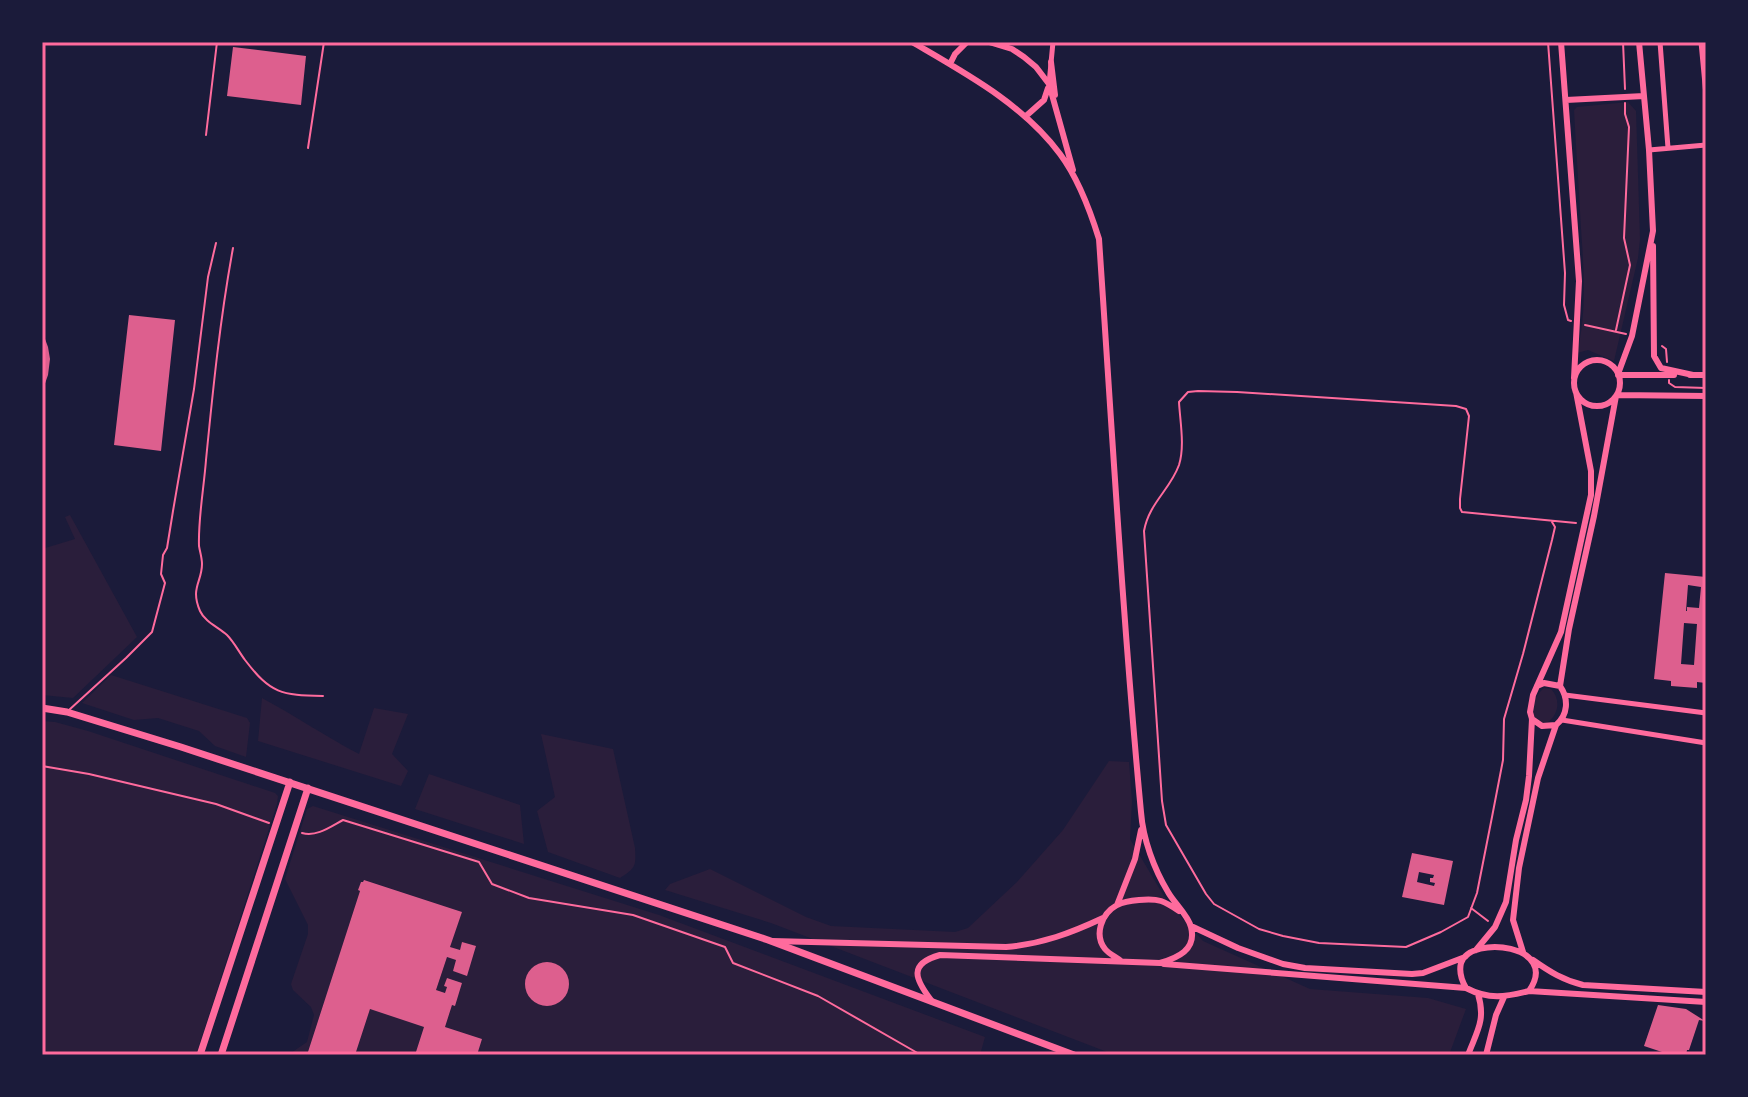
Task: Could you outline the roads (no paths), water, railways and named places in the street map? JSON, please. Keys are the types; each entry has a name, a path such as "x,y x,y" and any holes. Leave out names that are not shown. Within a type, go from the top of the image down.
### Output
{"highway":[{"path":"42,708 67,712 181,747 768,940 1070,1054"},
{"path":"200,1055 290,782"},
{"path":"221,1055 308,788"},
{"path":"271,838 290,843"},
{"path":"1046,1055 1049,1046"}],"main road":[{"path":"912,42 985,86 1026,116 1062,156 1074,177"},
{"path":"950,64 967,42"},
{"path":"989,42 1012,49 1024,57 1049,84 1074,177 1099,239 1142,827 1155,866 1167,891 1191,926 1192,937 1182,955 1160,963"},
{"path":"1191,926 1263,958 1305,968 1412,974 1434,969 1476,950 1495,927 1506,902 1526,800 1531,704 1561,632 1591,495 1591,471 1574,378 1579,281 1561,42"},
{"path":"1639,42 1653,231 1654,356 1661,368 1693,375"},
{"path":"1051,62 1056,107"},
{"path":"1026,116 1044,100 1049,84"},
{"path":"1566,100 1644,96"},
{"path":"1523,952 1513,920 1519,868 1538,778 1565,712 1565,695 1560,686 1569,629 1620,388 1618,374 1632,336 1653,231"},
{"path":"1574,378 1584,364 1594,360 1604,361 1618,374"},
{"path":"1618,374 1706,375"},
{"path":"1576,392 1592,406 1607,404 1617,395 1706,396"},
{"path":"1537,686 1550,683 1560,686"},
{"path":"1532,719 1542,726 1559,723"},
{"path":"768,940 1006,947 1054,939 1103,918 1117,905 1135,859 1142,827"},
{"path":"1117,905 1144,899 1163,902 1182,912"},
{"path":"1103,918 1100,940 1107,951 1121,961"},
{"path":"1476,950 1489,947 1523,952 1551,974 1583,985 1706,992"},
{"path":"931,1000 917,975 919,965 940,955 1160,963 1466,988 1478,994 1504,997 1529,991 1706,1002"},
{"path":"1465,957 1461,971 1466,988"},
{"path":"1529,991 1535,981 1533,960"},
{"path":"1468,1055 1481,1020 1478,994"},
{"path":"1486,1055 1504,997"}],"street":[{"path":"1049,84 1053,42"},
{"path":"1639,42 1650,42"},
{"path":"1660,42 1668,148"},
{"path":"1701,42 1706,95"},
{"path":"1649,150 1706,145"},
{"path":"1565,695 1706,713"},
{"path":"1559,723 1706,743"}],"lane":[{"path":"206,135 217,42"},
{"path":"308,148 324,42"},
{"path":"67,712 152,632 165,583 161,574 163,555 167,548 208,277 216,243"},
{"path":"233,248 222,306 211,408 200,538 202,563 196,594 200,612 226,634 267,686 281,692 323,696"}]}
